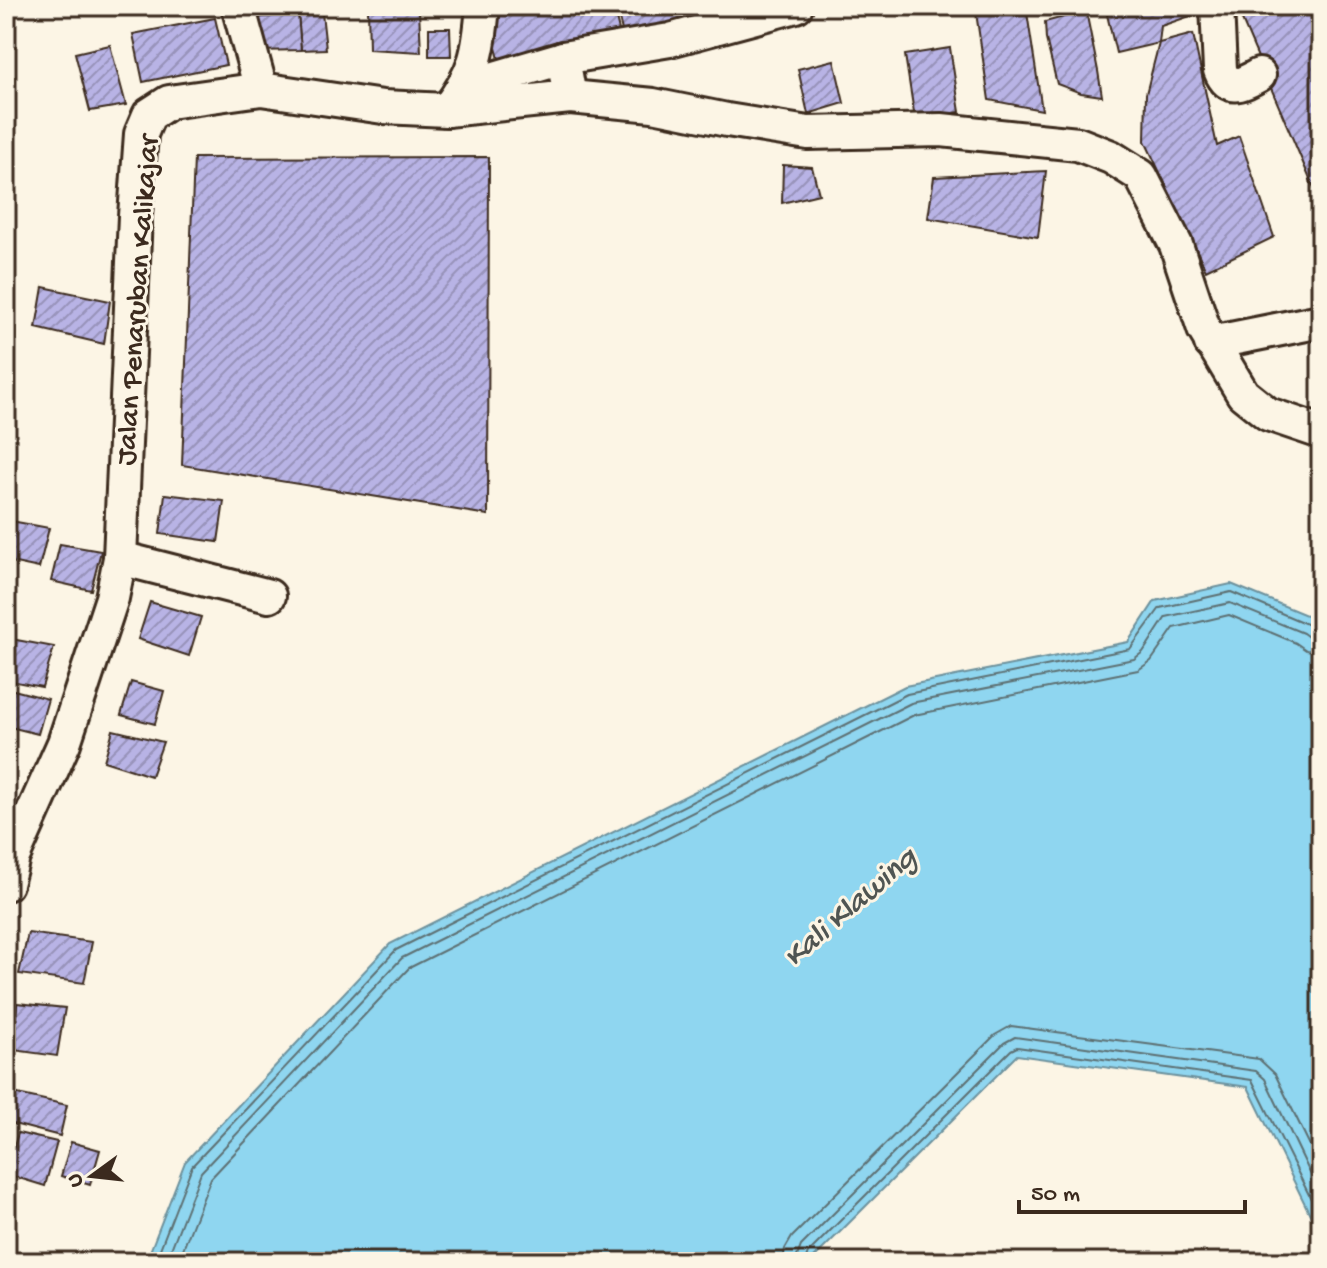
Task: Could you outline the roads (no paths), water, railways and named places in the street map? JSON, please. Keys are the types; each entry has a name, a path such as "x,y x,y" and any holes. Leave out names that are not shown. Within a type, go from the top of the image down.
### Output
{"street":[{"path":"238,6 261,89"},
{"path":"456,99 472,72 480,45 483,6"},
{"path":"456,99 563,58 670,40 796,6"},
{"path":"1217,6 1220,70 1224,80 1229,85 1237,86 1259,75"},
{"path":"563,58 570,97"},
{"name":"Jalan Penaruban Kalikajar","path":"6,884 13,857 64,743 112,598 120,558 135,216 141,134 149,115 169,102 261,89 383,107 456,99"},
{"path":"456,99 570,97 653,105 808,133 941,130 1078,144 1111,157 1141,176 1176,245 1204,329 1243,394 1268,414 1321,432"},
{"path":"1211,343 1321,321"},
{"path":"120,558 269,596"}],"water":[{"name":"Kali Klawing","path":"1231,584 1316,619 1321,630 1321,1237 1248,1087 1017,1055 810,1262 146,1262 185,1162 390,944 905,686 1128,642 1155,601"}]}
